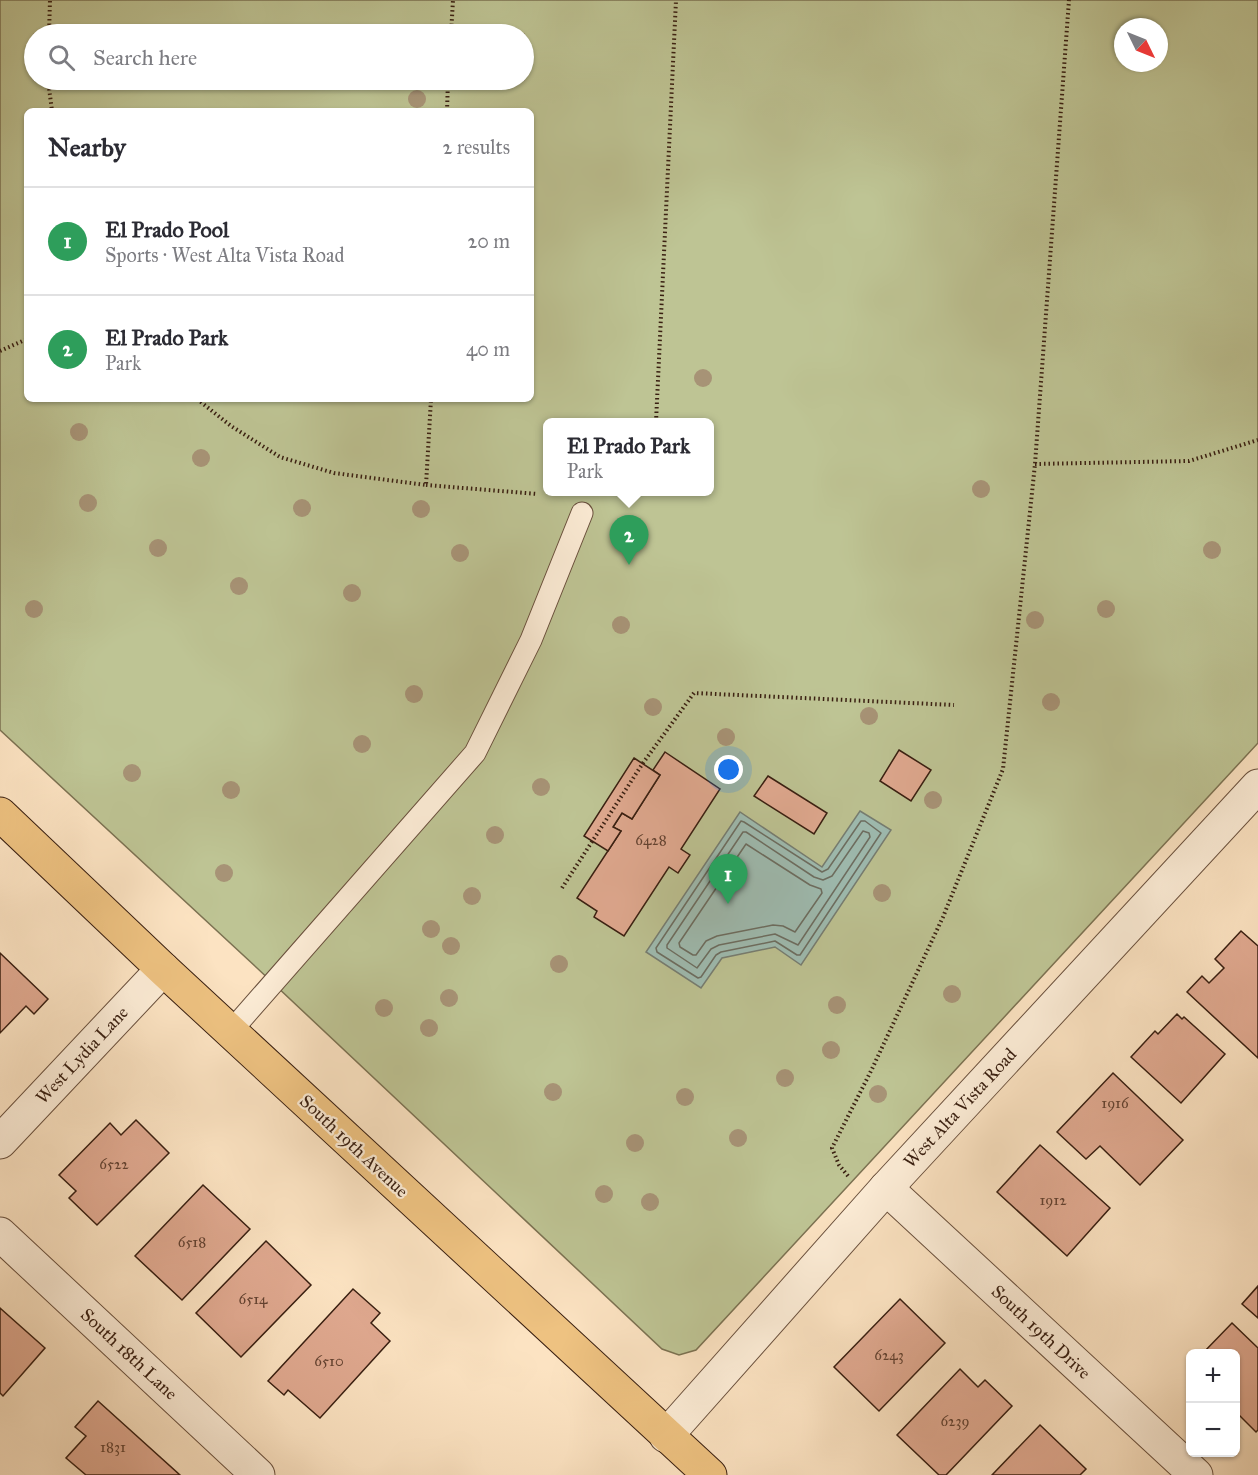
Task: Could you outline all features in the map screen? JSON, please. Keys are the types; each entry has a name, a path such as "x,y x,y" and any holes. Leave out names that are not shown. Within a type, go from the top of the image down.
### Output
{"main road":[{"name":"South 19th Avenue","path":"0,814 163,969 710,1475"}],"street":[{"name":"West Alta Vista Road","path":"666,1436 878,1197 1258,786"},
{"name":"West Lydia Lane","path":"0,1142 163,969"},
{"name":"South 19th Drive","path":"878,1197 1196,1475"},
{"name":"South 18th Lane","path":"0,1234 258,1475"}],"lane":[{"path":"231,1031 475,753 531,640 582,513"}],"path":[{"path":"49,24 50,0"},
{"path":"452,24 453,0"},
{"path":"656,418 676,0"},
{"path":"878,1197 839,1165 832,1148 872,1069 943,917 1003,769 1035,464 1069,0"},
{"path":"49,90 52,108"},
{"path":"447,108 448,90"},
{"path":"0,351 24,340"},
{"path":"201,402 231,426 280,457 334,473 426,486 538,494"},
{"path":"426,486 431,402"},
{"path":"1035,464 1189,460 1258,440"},
{"path":"562,888 642,764 694,693 954,705"}],"green space":[{"path":"0,0 1258,0 1258,743 696,1350 679,1355 662,1349 0,730"}],"water":[{"path":"860,811 891,830 801,965 775,947 722,958 701,988 646,952 740,812 822,867"}],"building":[{"path":"899,750 931,770 911,801 880,781"},
{"path":"665,752 720,789 681,849 690,855 678,873 669,867 624,936 594,917 597,911 577,898 621,831 613,827 622,813 632,819 660,775 653,770"},
{"path":"634,758 660,775 632,819 622,813 613,827 621,831 608,851 584,836"},
{"path":"768,776 827,813 814,834 754,796"},
{"path":"1241,931 1258,946 1258,1058 1187,992 1202,976 1209,983 1224,968 1215,959"},
{"path":"0,953 48,999 34,1014 26,1006 0,1033"},
{"path":"1177,1014 1182,1019 1184,1017 1225,1054 1181,1103 1131,1057 1155,1031 1158,1034"},
{"path":"1113,1073 1183,1140 1140,1185 1100,1146 1086,1159 1057,1132"},
{"path":"136,1120 169,1153 97,1225 69,1198 76,1191 59,1175 110,1123 121,1135"},
{"path":"1040,1145 1110,1208 1067,1256 997,1192"},
{"path":"203,1185 250,1229 182,1300 135,1256"},
{"path":"266,1241 311,1285 241,1357 196,1313"},
{"path":"1258,1286 1258,1318 1242,1304"},
{"path":"353,1289 380,1313 371,1323 390,1341 320,1418 288,1390 284,1395 268,1381"},
{"path":"900,1299 945,1343 879,1411 834,1367"},
{"path":"0,1308 45,1348 3,1396 0,1393"},
{"path":"1232,1323 1258,1348 1258,1430 1256,1432 1240,1416 1240,1349 1207,1349"},
{"path":"960,1369 978,1387 985,1380 1012,1406 946,1475 939,1475 897,1435"},
{"path":"98,1401 180,1475 86,1475 66,1458 86,1436 75,1427"},
{"path":"1040,1425 1086,1469 1080,1475 992,1475"}],"place":[{"name":"El Prado Park","path":"629,565"},
{"name":"El Prado Pool","path":"728,904"}]}
